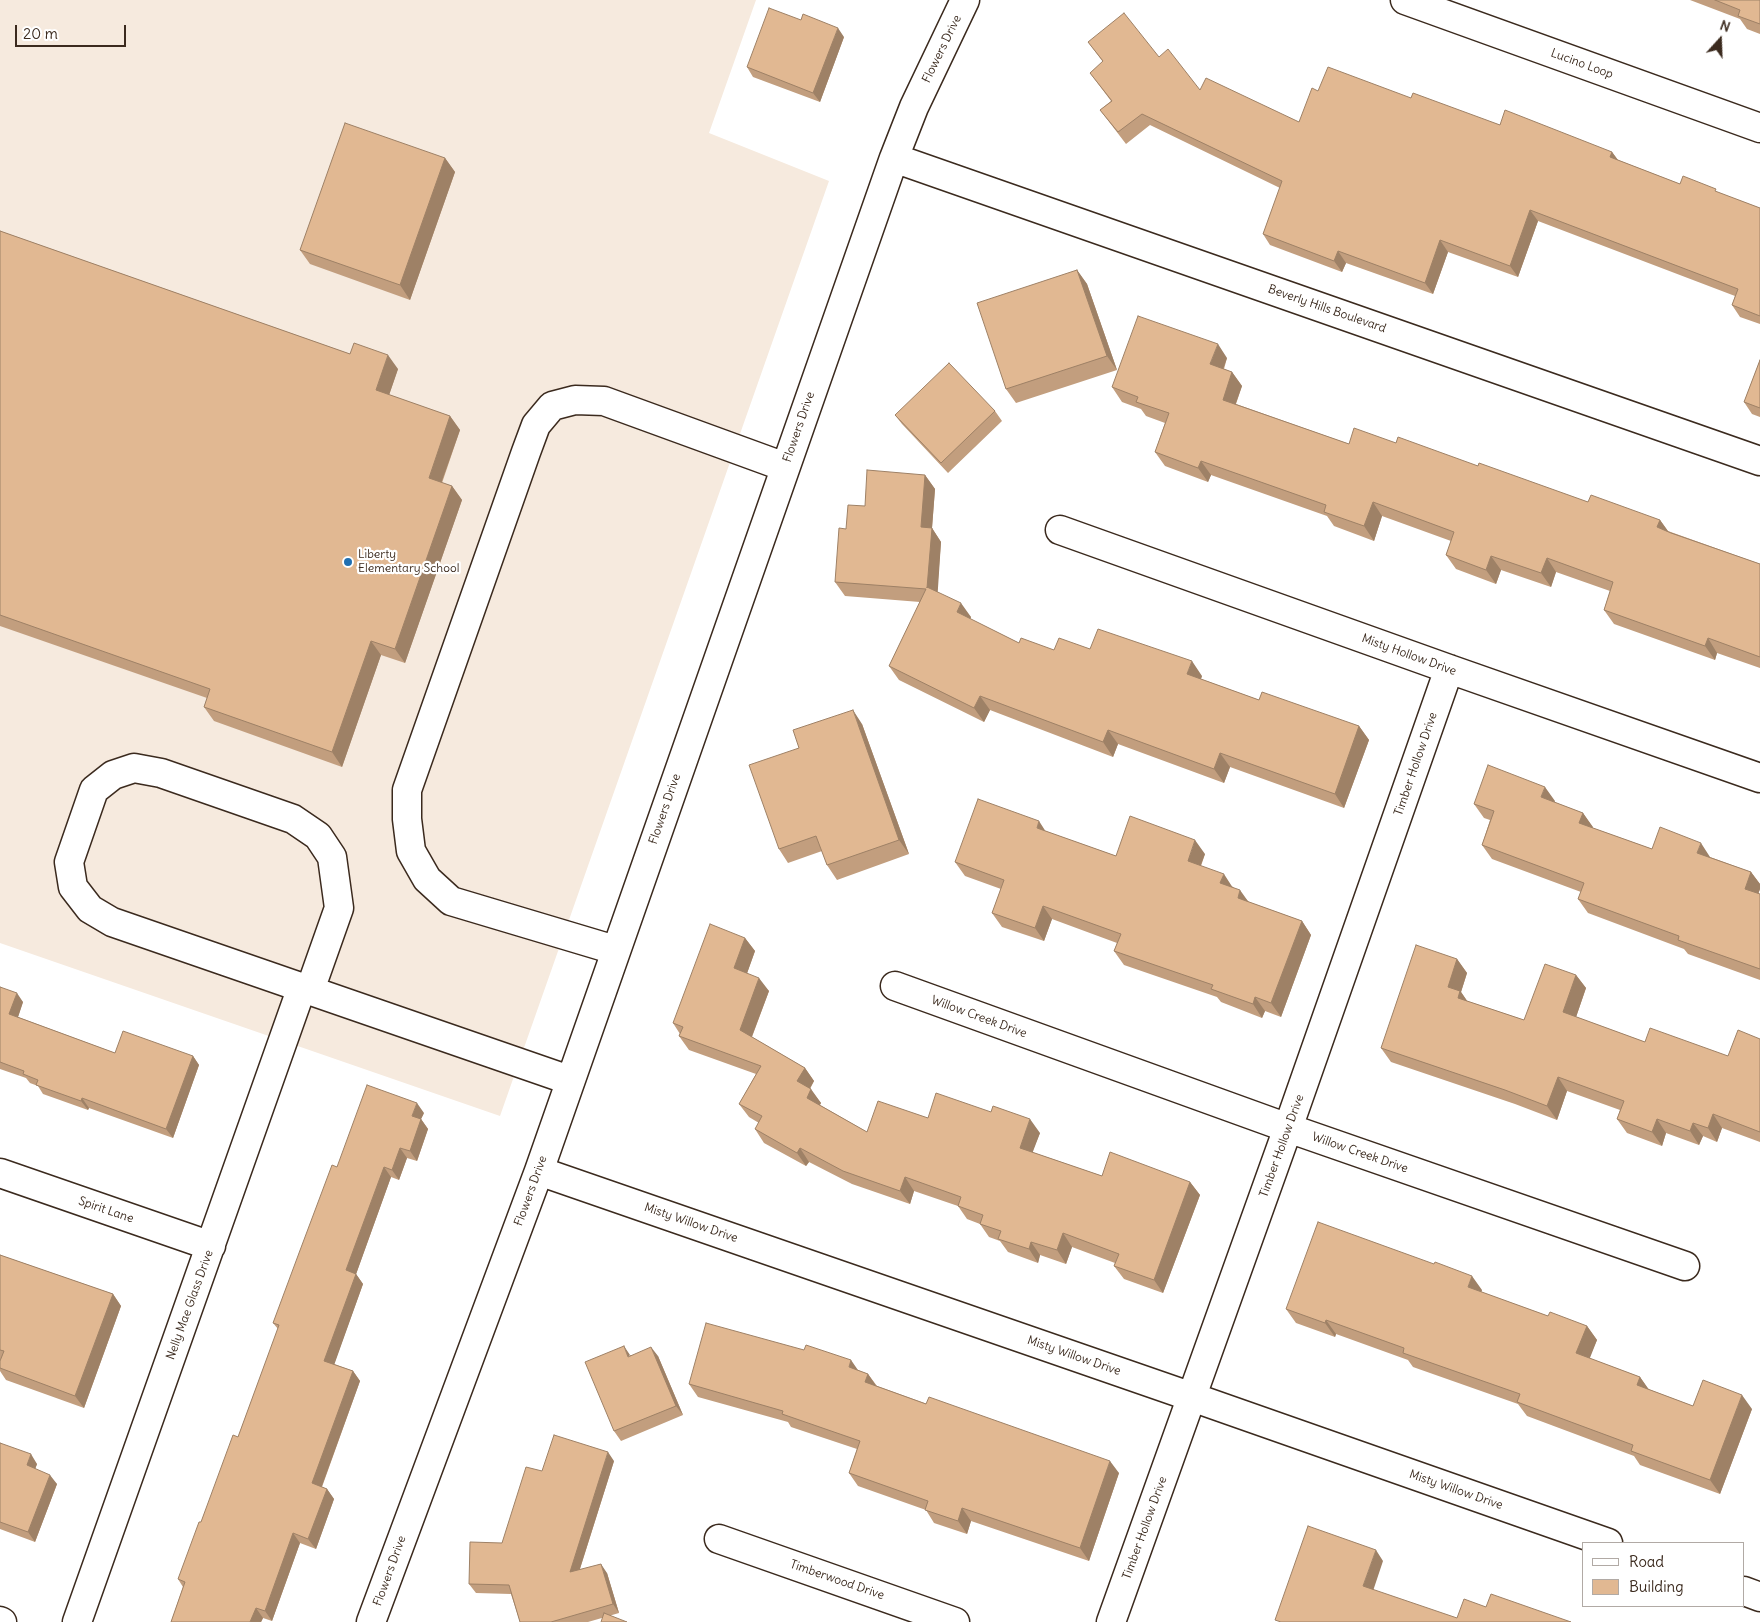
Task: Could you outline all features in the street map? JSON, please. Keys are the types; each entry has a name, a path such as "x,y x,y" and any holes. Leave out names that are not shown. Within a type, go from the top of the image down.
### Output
{"street":[{"name":"Flowers Drive","path":"372,1622 538,1171 894,158 914,107 965,0"},
{"name":"Lucino Loop","path":"1405,0 1760,128"},
{"name":"Beverly Hills Boulevard","path":"894,158 1760,461"},
{"path":"615,950 451,900 426,879 411,851 407,818 407,790 519,471 536,425 552,406 575,400 604,402 786,467"},
{"name":"Misty Hollow Drive","path":"1060,530 1760,778"},
{"name":"Timber Hollow Drive","path":"1111,1622 1288,1128 1449,669"},
{"path":"306,989 339,908 332,857 318,836 293,819 160,773 134,768 113,775 94,790 69,862 73,886 90,909 112,922 569,1080"},
{"name":"Willow Creek Drive","path":"895,986 1288,1128 1685,1266"},
{"name":"Nelly Mae Glass Drive","path":"76,1622 211,1246 306,989"},
{"name":"Misty Willow Drive","path":"538,1171 1605,1542"},
{"name":"Spirit Lane","path":"0,1173 211,1246"},
{"name":"Timberwood Drive","path":"719,1539 955,1622"},
{"path":"1745,1591 1760,1597"}],"shaded area":[{"name":"Liberty Elementary School","path":"0,0 756,0 709,133 829,181 500,1116 0,943"}],"building":[{"path":"1715,0 1760,0 1760,24 1738,16 1740,10"},
{"path":"769,8 801,20 803,14 838,28 813,93 747,67"},
{"path":"1124,13 1159,57 1168,49 1200,90 1206,78 1299,122 1312,88 1318,91 1328,67 1411,98 1413,93 1500,125 1505,110 1612,152 1610,157 1680,184 1683,176 1716,189 1715,191 1760,208 1760,316 1732,305 1738,289 1530,210 1510,266 1440,240 1425,283 1338,251 1334,261 1263,234 1282,181 1142,114 1118,132 1100,110 1112,101 1090,73 1103,61 1088,42"},
{"path":"345,123 445,158 400,285 300,250"},
{"path":"0,231 350,354 354,343 388,355 376,390 450,416 429,478 452,486 395,649 371,641 332,752 204,707 210,689 0,615"},
{"path":"1077,270 1107,356 1006,389 977,303"},
{"path":"1138,316 1218,344 1210,364 1232,372 1223,400 1349,444 1354,428 1396,443 1398,437 1478,466 1479,463 1588,502 1591,495 1660,520 1657,527 1671,533 1760,564 1760,657 1708,638 1705,646 1604,610 1613,582 1547,558 1541,573 1491,556 1486,570 1446,555 1454,532 1373,502 1364,526 1324,512 1326,505 1201,461 1198,468 1155,452 1169,413 1136,402 1138,397 1112,387"},
{"path":"1760,360 1760,408 1744,402"},
{"path":"949,363 995,411 941,463 895,415"},
{"path":"867,470 925,475 921,527 932,528 927,587 961,603 957,612 1019,643 1021,638 1054,650 1059,638 1090,649 1098,629 1192,661 1187,674 1259,700 1262,692 1359,726 1335,794 1220,753 1214,769 1108,730 1103,742 980,696 974,708 889,666 926,589 835,582 839,528 846,529 848,505 865,506"},
{"path":"853,710 899,840 827,865 816,836 779,849 749,765 799,748 793,730"},
{"path":"1488,765 1545,787 1541,797 1583,813 1579,823 1652,849 1660,827 1701,843 1697,853 1751,872 1745,889 1760,894 1760,969 1678,940 1679,936 1578,899 1584,883 1482,845 1494,811 1474,804"},
{"path":"978,799 1039,821 1037,828 1116,856 1130,816 1195,840 1188,861 1224,874 1220,883 1240,890 1238,898 1302,921 1271,1003 1255,997 1253,1004 1211,989 1213,985 1114,951 1121,934 1043,906 1035,928 992,913 1004,880 955,862"},
{"path":"710,924 745,938 734,968 759,978 740,1030 805,1068 797,1081 811,1089 807,1098 867,1132 878,1101 928,1118 936,1093 991,1112 993,1106 1030,1119 1020,1148 1102,1176 1110,1152 1190,1182 1154,1280 1114,1266 1119,1254 1063,1233 1057,1250 1031,1242 1029,1249 998,1239 1001,1231 980,1224 983,1215 958,1206 961,1197 905,1177 900,1191 843,1171 800,1148 797,1153 755,1129 762,1116 739,1104 761,1066 679,1036 683,1027 673,1023"},
{"path":"1416,945 1457,959 1448,987 1460,991 1458,998 1524,1020 1545,964 1576,975 1563,1012 1645,1042 1650,1028 1728,1056 1738,1030 1760,1039 1760,1132 1713,1114 1708,1128 1693,1123 1690,1131 1657,1119 1652,1132 1617,1119 1624,1101 1558,1077 1547,1106 1381,1048"},
{"path":"0,987 17,993 9,1014 115,1053 123,1031 193,1056 166,1129 82,1098 81,1101 36,1085 38,1080 23,1074 24,1071 0,1062"},
{"path":"367,1085 417,1103 412,1116 421,1119 410,1151 400,1148 392,1170 384,1167 346,1270 356,1274 324,1361 353,1371 312,1483 327,1489 308,1539 293,1533 265,1611 256,1608 250,1622 171,1622 185,1582 178,1579 233,1435 238,1437 279,1325 273,1323 332,1165 337,1167"},
{"path":"1318,1222 1472,1276 1468,1287 1548,1316 1550,1312 1587,1326 1576,1353 1640,1377 1637,1385 1693,1406 1703,1380 1742,1395 1710,1480 1631,1451 1633,1445 1517,1402 1520,1394 1403,1353 1404,1348 1326,1320 1325,1323 1286,1309"},
{"path":"0,1255 113,1294 75,1396 0,1368 0,1361 4,1351 0,1350"},
{"path":"706,1323 804,1350 806,1345 851,1360 849,1367 868,1374 865,1382 926,1404 929,1397 1110,1461 1080,1548 962,1508 958,1521 925,1510 928,1501 849,1473 860,1441 782,1414 783,1411 689,1384"},
{"path":"624,1346 628,1357 651,1347 676,1406 614,1431 585,1362"},
{"path":"554,1435 608,1452 570,1572 601,1564 613,1604 551,1622 520,1622 509,1585 469,1584 470,1542 502,1543 526,1467 542,1471"},
{"path":"0,1443 31,1454 27,1465 50,1475 28,1532 0,1522"},
{"path":"1308,1526 1376,1550 1363,1586 1457,1618 1464,1599 1486,1607 1491,1594 1571,1622 1281,1622 1275,1620"},
{"path":"604,1613 627,1622 601,1622"}],"place":[{"name":"Liberty Elementary School","path":"348,562"}]}
